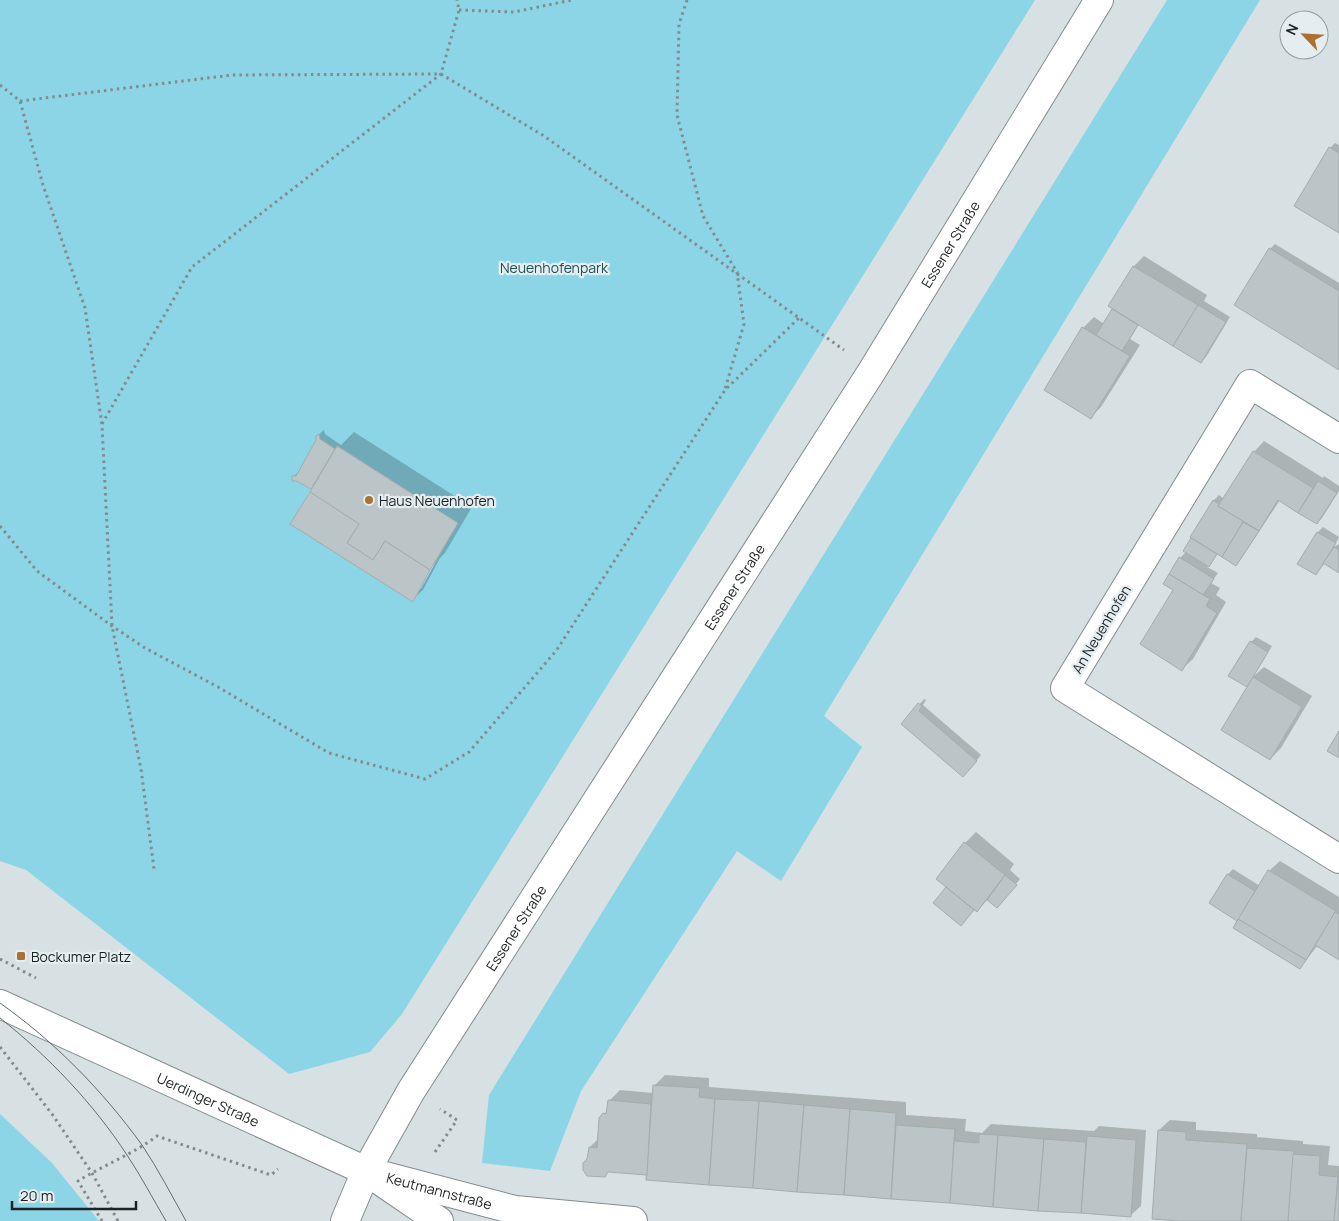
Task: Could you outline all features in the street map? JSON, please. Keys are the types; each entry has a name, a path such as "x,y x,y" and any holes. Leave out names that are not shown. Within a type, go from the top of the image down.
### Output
{"main road":[{"name":"Essener Straße","path":"366,1171 411,1091 872,371 1099,0"},
{"name":"An Neuenhofen","path":"1339,439 1250,384 1065,688 1339,859"},
{"name":"Uerdinger Straße","path":"0,1004 58,1032 298,1138 366,1171"},
{"path":"345,1221 366,1171 439,1221"},
{"name":"Keutmannstraße","path":"366,1171 515,1210 633,1221"}],"path":[{"path":"102,425 192,267 441,74 460,10 457,0"},
{"path":"460,10 514,12 572,0"},
{"path":"687,0 679,24 677,115 703,216 737,272 744,324 725,390"},
{"path":"20,101 232,75 441,74 544,136 800,317 872,371"},
{"path":"0,85 20,101 43,185 85,308 102,425 112,626 141,769 154,869"},
{"path":"0,526 36,570 145,648 218,687 329,753 425,779 469,752 556,651 725,390 800,317"},
{"path":"0,1047 52,1114 92,1172 118,1221"},
{"path":"102,1221 78,1181 142,1147 157,1136 271,1175 285,1164 298,1138"}],"green space":[{"name":"Neuenhofenpark","path":"0,0 1035,0 402,1014 370,1052 289,1074 26,870 0,861","holes":["319,434 320,439 335,449 338,446 458,523 413,602 291,524 311,489 296,481 292,481 292,477 296,476 316,440 316,436"]},
{"path":"1167,0 1260,0 824,716 862,747 781,881 737,851 581,1091 550,1171 482,1163 489,1095"},
{"path":"0,1114 52,1163 99,1221 0,1221"}],"building":[{"path":"1329,147 1339,153 1339,233 1294,206"},
{"path":"1269,248 1339,291 1339,370 1234,305"},
{"path":"1133,266 1198,305 1173,346 1108,306"},
{"path":"1198,305 1226,322 1201,363 1173,346"},
{"path":"1112,309 1138,325 1122,351 1096,335"},
{"path":"1082,327 1130,356 1091,419 1044,390"},
{"path":"319,434 320,439 335,449 311,489 296,481 292,481 292,476 296,476 316,440 316,436"},
{"path":"337,446 458,523 430,570 385,541 373,560 347,543 359,524 310,492"},
{"path":"1253,451 1313,488 1298,513 1278,500 1259,531 1218,506"},
{"path":"1318,481 1337,493 1317,524 1298,513"},
{"path":"310,492 359,524 347,543 373,560 385,541 430,570 413,602 290,524"},
{"path":"1213,500 1219,504 1218,506 1259,531 1243,522 1222,557 1190,537"},
{"path":"1243,522 1259,531 1236,566 1222,557"},
{"path":"1317,532 1336,543 1316,575 1297,564"},
{"path":"1191,538 1217,554 1209,567 1183,551"},
{"path":"1334,547 1339,550 1339,573 1323,563"},
{"path":"1179,557 1214,579 1203,595 1169,574"},
{"path":"1169,574 1210,599 1206,606 1217,613 1182,671 1140,644 1173,590 1163,584"},
{"path":"1250,641 1268,652 1247,687 1228,676"},
{"path":"1253,677 1302,707 1270,760 1221,730"},
{"path":"918,703 922,706 919,711 977,761 963,777 901,724"},
{"path":"1339,731 1339,758 1327,751"},
{"path":"964,842 1005,875 977,912 936,879"},
{"path":"1268,870 1336,911 1306,960 1238,919"},
{"path":"1227,874 1255,891 1237,921 1209,903"},
{"path":"1005,875 1017,885 997,908 987,900"},
{"path":"946,887 974,910 961,926 933,903"},
{"path":"1335,912 1339,914 1339,960 1315,945"},
{"path":"1238,919 1306,960 1300,969 1233,928"},
{"path":"653,1085 700,1088 699,1097 715,1099 709,1185 646,1180"},
{"path":"715,1099 759,1101 753,1188 709,1185"},
{"path":"608,1100 651,1104 647,1175 608,1172 605,1177 587,1176 583,1170 583,1163 587,1159 589,1147 597,1148 599,1118 603,1113 606,1114"},
{"path":"759,1101 804,1105 797,1192 753,1188"},
{"path":"804,1105 850,1109 844,1195 797,1192"},
{"path":"850,1109 896,1113 891,1199 844,1195"},
{"path":"896,1125 955,1129 950,1203 891,1199"},
{"path":"955,1129 955,1141 979,1143 979,1134 998,1135 993,1207 950,1203"},
{"path":"1158,1130 1186,1132 1186,1140 1247,1144 1241,1221 1152,1219"},
{"path":"998,1135 1044,1139 1038,1211 993,1207"},
{"path":"1087,1136 1136,1140 1131,1217 1081,1213"},
{"path":"1044,1139 1086,1142 1081,1213 1038,1211"},
{"path":"1247,1148 1294,1151 1288,1221 1241,1221"},
{"path":"1293,1154 1320,1156 1319,1175 1338,1177 1334,1221 1288,1221"},
{"path":"1339,1171 1339,1221 1334,1221"}],"tram line":[{"path":"0,1003 59,1051 111,1105 142,1145 186,1221"},
{"path":"0,1018 52,1064 100,1117 132,1163 166,1221"}],"place":[{"name":"Haus Neuenhofen","path":"369,500"},
{"name":"Bockumer Platz","path":"21,956"}]}
